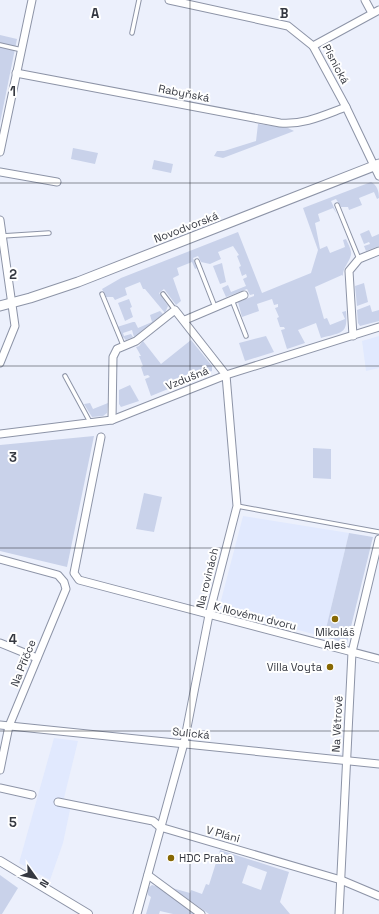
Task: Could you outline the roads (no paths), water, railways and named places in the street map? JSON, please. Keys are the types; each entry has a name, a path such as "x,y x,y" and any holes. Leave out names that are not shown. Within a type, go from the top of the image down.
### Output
{"main road":[{"name":"Novodvorská","path":"0,306 12,304 78,282 377,165"}],"street":[{"path":"0,152 32,0"},
{"name":"Písnická","path":"169,0 288,26 313,46 377,165"},
{"path":"313,46 376,11 366,0"},
{"name":"Rabyňská","path":"16,73 280,123 293,124 304,122 346,107"},
{"path":"377,165 379,176"},
{"path":"0,172 57,182"},
{"path":"0,220 1,236 15,326 0,363"},
{"path":"353,336 349,271 359,259 379,251"},
{"path":"184,320 244,295"},
{"path":"112,420 113,357 117,349 123,345 136,341 175,310 226,375"},
{"name":"Vzdušná","path":"0,434 112,420 226,375 379,327"},
{"name":"Na rovinách","path":"137,914 184,743 209,615 237,506 226,375"},
{"name":"K Novému dvoru","path":"101,437 74,573 79,580 209,615 352,649 379,659"},
{"name":"Na Větrově","path":"339,914 352,649 379,539"},
{"name":"Na Příčce","path":"0,559 58,575 64,582 66,589 9,726 0,770"},
{"path":"0,644 37,658"},
{"name":"Sulická","path":"0,725 379,764"},
{"path":"0,788 32,795"},
{"name":"V Pláni","path":"58,802 153,821 160,827 341,880 379,896"},
{"path":"0,861 88,914"},
{"path":"148,875 201,914"}],"lane":[{"path":"132,33 139,0"},
{"path":"0,45 22,50"},
{"path":"336,205 359,259"},
{"path":"1,236 48,233"},
{"path":"197,261 215,307"},
{"path":"102,294 123,345"},
{"path":"163,294 175,310"},
{"path":"232,300 246,336"},
{"path":"65,376 90,422"},
{"path":"237,506 379,532"}],"place":[{"name":"Mikoláš Aleš","path":"335,619"},
{"name":"Villa Voyta","path":"330,667"},
{"name":"HDC Praha","path":"171,858"}]}
